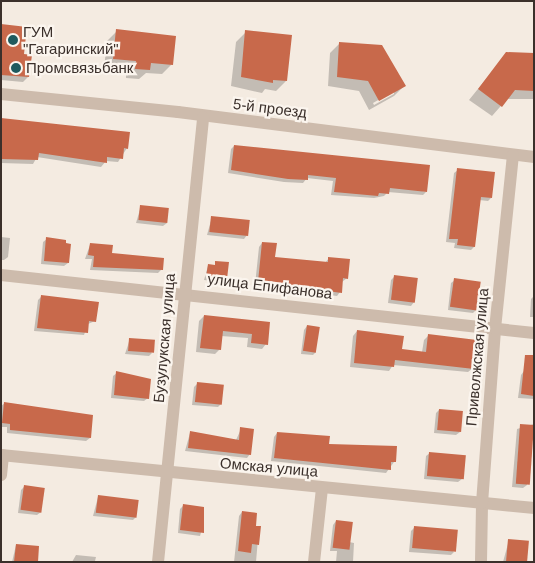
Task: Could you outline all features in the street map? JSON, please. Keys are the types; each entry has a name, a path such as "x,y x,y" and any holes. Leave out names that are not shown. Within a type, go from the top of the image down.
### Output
{"street":[{"name":"5-й проезд","path":"1,94 534,157"},
{"name":"Бузулукская улица","path":"158,562 203,117"},
{"name":"Приволжская улица","path":"481,562 482,503 495,329 513,155"},
{"name":"улица Епифанова","path":"1,275 184,292 534,333"},
{"name":"Омская улица","path":"2,455 534,508"},
{"path":"1,475 2,455"},
{"path":"314,562 322,488"}],"building":[{"name":"ГУМ \"Гагаринский\"","path":"1,24 27,27 24,54 32,55 29,77 1,75"},
{"path":"116,29 176,36 173,65 151,63 150,70 135,69 136,61 113,59"},
{"path":"245,30 292,35 287,81 273,80 273,83 241,77"},
{"path":"339,42 382,45 406,86 379,101 368,81 337,77"},
{"path":"506,52 534,53 534,91 515,90 502,107 478,89"},
{"path":"1,118 130,132 128,149 124,148 123,159 107,157 107,163 39,153 38,160 1,159"},
{"path":"234,145 430,165 427,192 390,188 389,194 379,193 378,196 334,192 336,178 308,175 308,180 288,179 231,170"},
{"path":"457,168 495,172 492,198 481,197 475,247 457,245 458,239 449,239"},
{"path":"140,205 169,208 167,223 138,220"},
{"path":"211,216 250,220 248,236 209,232"},
{"path":"46,237 66,240 66,243 71,244 69,263 44,261"},
{"path":"262,242 277,243 275,257 328,262 328,257 350,259 348,279 343,278 342,293 258,282"},
{"path":"90,243 113,245 112,253 164,258 163,270 93,267 94,256 88,255"},
{"path":"215,261 229,262 227,279 206,277 208,264 215,265"},
{"path":"394,275 418,278 415,303 391,300"},
{"path":"454,278 481,282 477,310 450,307"},
{"path":"41,295 99,302 96,322 89,321 88,333 37,328"},
{"path":"204,315 270,322 268,345 251,343 252,334 223,331 221,350 200,348"},
{"path":"307,325 320,327 316,353 303,351"},
{"path":"357,330 404,336 402,349 426,352 428,334 477,340 474,369 395,360 394,367 354,363"},
{"path":"129,338 155,340 154,353 128,351"},
{"path":"525,355 534,355 534,396 521,394"},
{"path":"116,371 151,379 149,399 114,395"},
{"path":"197,382 224,385 222,405 195,402"},
{"path":"4,402 93,415 91,438 10,430 10,424 2,423"},
{"path":"439,409 463,411 461,432 437,430"},
{"path":"520,424 534,425 530,485 516,484"},
{"path":"240,427 254,429 251,455 188,448 190,431 239,440"},
{"path":"277,432 330,436 329,444 397,446 396,462 391,462 391,470 274,458"},
{"path":"429,452 466,455 464,479 427,476"},
{"path":"24,485 45,488 41,513 21,510"},
{"path":"98,495 139,500 137,518 96,513"},
{"path":"183,504 204,507 204,533 180,530"},
{"path":"242,511 257,513 256,526 261,526 259,545 252,544 251,553 238,551"},
{"path":"336,520 353,522 349,550 333,548"},
{"path":"414,526 458,530 456,552 412,548"},
{"path":"508,539 529,541 527,562 506,562"},
{"path":"16,544 39,546 38,562 14,562"}],"place":[{"name":"ГУМ \"Гагаринский\"","path":"13,40"},
{"name":"Промсвязьбанк","path":"16,68"}]}
